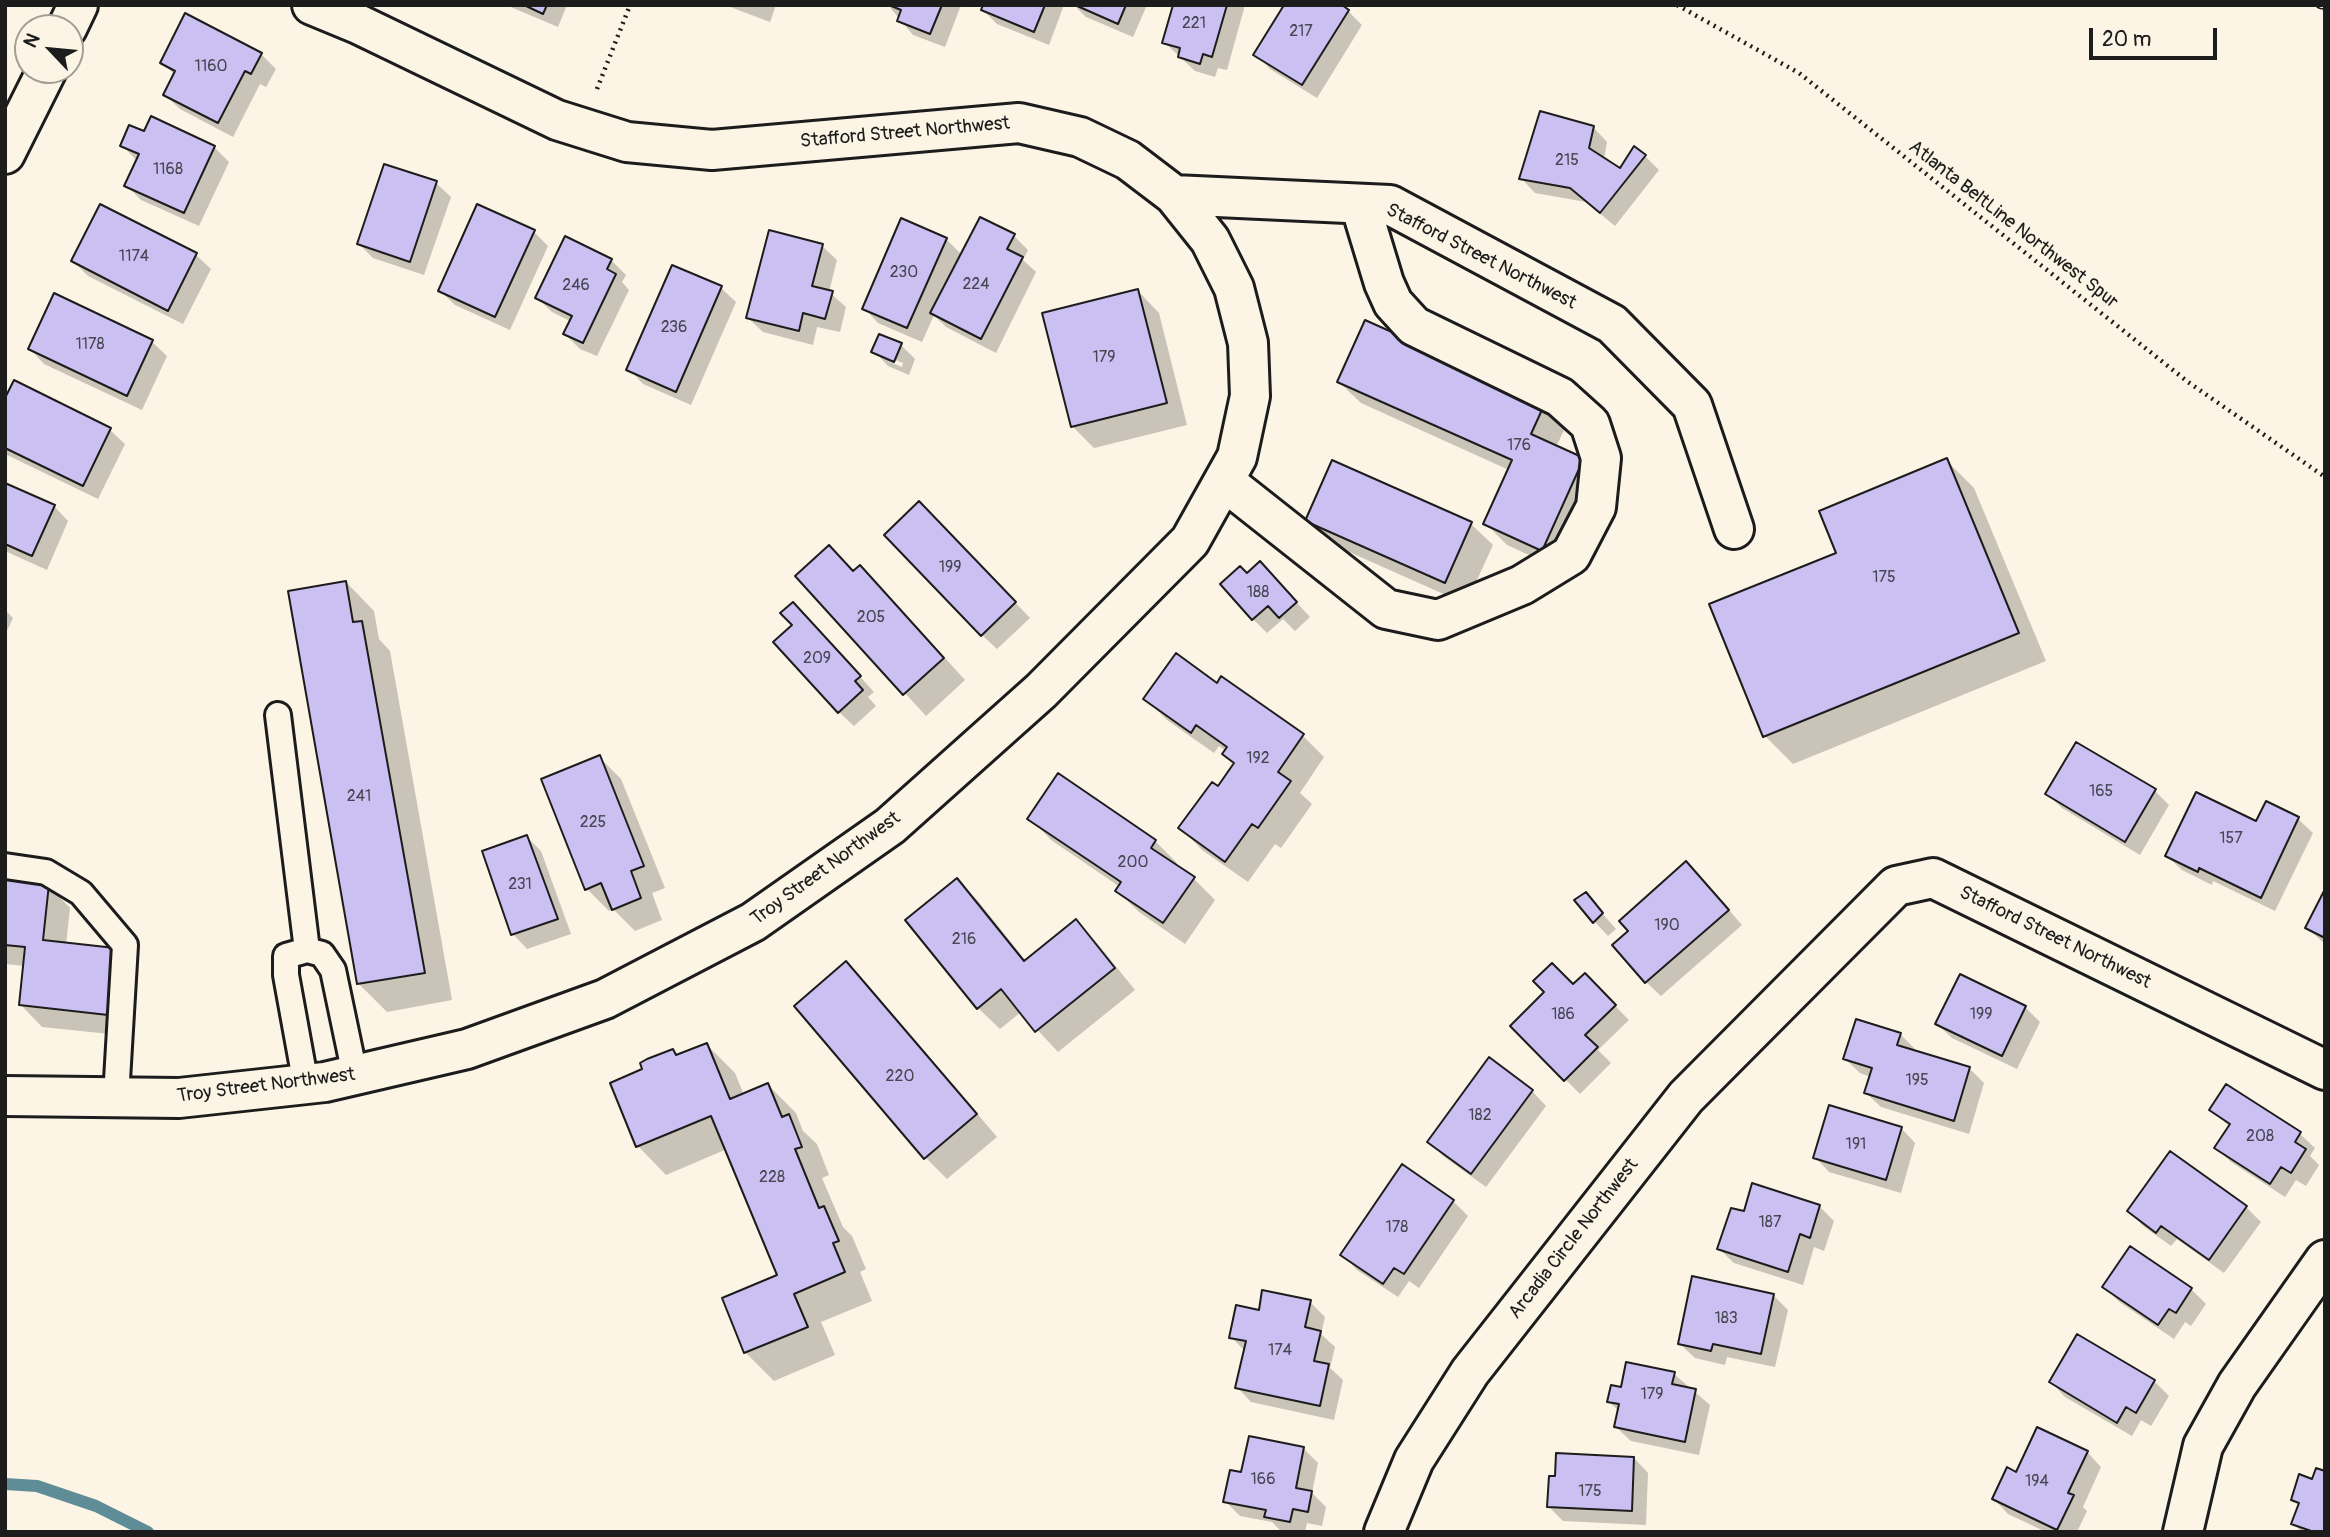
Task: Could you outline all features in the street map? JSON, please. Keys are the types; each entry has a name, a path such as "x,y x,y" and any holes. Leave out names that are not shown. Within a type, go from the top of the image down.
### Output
{"street":[{"name":"Stafford Street Northwest","path":"312,5 358,24 557,120 627,142 712,150 1019,123 1080,137 1128,160 1174,195 1390,205 1612,324 1692,405 1734,528"},
{"path":"5,154 40,84"},
{"name":"Troy Street Northwest","path":"5,1096 179,1098 306,1084 467,1049 605,999 753,922 890,826 1041,691 1190,541 1237,457 1250,396 1248,343 1234,288 1210,240 1174,195"},
{"path":"1224,481 1386,609 1438,620 1522,585 1571,555 1596,507 1601,458 1590,424 1560,397 1414,326 1393,303 1384,283 1360,204"},
{"name":"Stafford Street Northwest","path":"1807,976 1896,886 1933,878 2325,1070"},
{"name":"Arcadia Circle Northwest","path":"1384,1532 1414,1460 1470,1372 1686,1097 1807,976"},
{"path":"2183,1532 2203,1446 2237,1385 2325,1260"}],"lane":[{"path":"278,715 307,950"},
{"path":"5,866 46,872 81,893 125,945 116,1097"},
{"path":"306,1084 286,975 286,956 307,950 322,954 333,970 355,1075"}],"path":[{"path":"581,128 630,5"},
{"name":"Atlanta BeltLine Northwest Spur","path":"1677,5 1799,73 2188,382 2325,477"}],"building":[{"path":"524,5 547,5 543,14"},
{"path":"889,5 942,5 930,34 897,21 901,10"},
{"path":"983,5 1045,5 1034,32 981,10"},
{"path":"1075,5 1126,5 1118,24"},
{"path":"1173,5 1227,5 1212,57 1203,54 1200,64 1178,57 1180,48 1162,43"},
{"path":"1284,5 1342,5 1349,10 1302,85 1253,55"},
{"path":"185,13 262,53 251,74 245,71 218,123 163,95 175,71 160,63"},
{"path":"1540,111 1594,126 1589,148 1620,168 1634,146 1646,155 1600,213 1570,188 1519,179"},
{"path":"151,116 215,146 184,213 124,186 139,154 120,146 129,125 144,131"},
{"path":"384,164 437,181 410,262 357,244"},
{"path":"100,204 197,253 168,311 71,261"},
{"path":"477,204 535,230 495,317 438,291"},
{"path":"980,217 1015,234 1007,249 1023,257 981,339 930,313"},
{"path":"901,218 947,238 907,328 862,309"},
{"path":"769,230 823,244 812,286 833,291 825,319 803,313 799,331 746,318"},
{"path":"565,236 612,259 607,269 616,274 583,343 563,334 572,316 535,298"},
{"path":"672,265 722,286 676,392 626,370"},
{"path":"1138,289 1167,403 1071,427 1042,313"},
{"path":"54,293 153,340 127,396 28,349"},
{"path":"1365,320 1546,401 1531,434 1584,458 1542,551 1483,524 1512,460 1337,382"},
{"path":"879,334 902,343 894,362 871,352"},
{"path":"14,380 111,428 83,486 5,448 5,398"},
{"path":"1947,458 2019,633 1763,737 1709,604 1836,553 1819,511"},
{"path":"1332,460 1472,522 1445,583 1305,521"},
{"path":"5,483 55,505 32,556 5,544"},
{"path":"919,501 1016,602 981,636 884,535"},
{"path":"829,545 853,571 860,565 944,658 903,695 795,576"},
{"path":"1260,561 1297,602 1279,618 1268,606 1252,620 1220,584 1240,566 1247,573"},
{"path":"346,581 353,622 362,621 425,973 357,984 288,591"},
{"path":"793,602 861,676 855,681 863,690 838,713 773,642 792,625 780,613"},
{"path":"1176,653 1217,683 1221,676 1304,734 1278,772 1291,781 1258,828 1252,824 1225,862 1178,828 1212,782 1218,786 1234,763 1222,754 1227,747 1196,725 1191,733 1143,699"},
{"path":"2076,742 2156,789 2125,842 2045,794"},
{"path":"600,755 644,866 631,871 641,898 612,910 601,883 585,890 541,779"},
{"path":"1058,773 1156,840 1151,848 1195,877 1163,923 1115,891 1121,882 1027,819"},
{"path":"2196,792 2256,821 2266,801 2299,817 2261,898 2199,868 2198,872 2165,856"},
{"path":"527,835 558,919 511,935 482,851"},
{"path":"1686,861 1729,910 1645,983 1612,945 1628,931 1619,921"},
{"path":"957,878 1024,961 1076,919 1115,968 1035,1032 1001,989 977,1009 905,920"},
{"path":"5,879 49,884 43,940 115,948 108,1015 19,1005 25,947 5,945"},
{"path":"2325,889 2325,938 2305,928"},
{"path":"1586,892 1603,913 1593,923 1574,900"},
{"path":"846,961 977,1114 924,1159 794,1006"},
{"path":"1552,963 1573,984 1585,973 1616,1005 1585,1035 1598,1047 1564,1081 1510,1026 1544,992 1533,981"},
{"path":"1960,974 2026,1006 2002,1056 1935,1024"},
{"path":"1856,1019 1901,1033 1897,1045 1970,1067 1954,1121 1864,1093 1872,1068 1843,1059"},
{"path":"707,1043 730,1099 768,1083 782,1117 789,1114 802,1147 795,1149 819,1208 824,1206 839,1241 833,1243 845,1272 794,1294 808,1327 744,1353 722,1298 777,1275 711,1116 636,1147 610,1083 642,1069 640,1063 647,1059 673,1049 676,1055"},
{"path":"1489,1057 1533,1090 1471,1174 1427,1142"},
{"path":"2226,1084 2301,1132 2295,1142 2306,1149 2291,1173 2281,1167 2270,1184 2214,1148 2230,1124 2209,1110"},
{"path":"1829,1105 1902,1127 1886,1180 1813,1158"},
{"path":"2170,1151 2247,1206 2209,1260 2161,1226 2156,1233 2127,1211"},
{"path":"1402,1164 1454,1200 1404,1274 1394,1268 1383,1284 1340,1255"},
{"path":"1752,1183 1820,1205 1810,1238 1800,1234 1788,1272 1717,1249 1731,1208 1744,1211"},
{"path":"2130,1246 2192,1288 2176,1313 2169,1309 2158,1325 2102,1287"},
{"path":"1692,1276 1774,1294 1761,1354 1713,1344 1711,1351 1678,1344"},
{"path":"1262,1290 1311,1300 1305,1327 1321,1331 1314,1361 1329,1364 1320,1406 1235,1388 1246,1341 1229,1338 1236,1305 1259,1310"},
{"path":"2077,1334 2155,1380 2136,1413 2126,1407 2117,1423 2049,1382"},
{"path":"1626,1362 1675,1372 1672,1384 1696,1389 1685,1442 1614,1427 1619,1404 1607,1402 1611,1385 1621,1387"},
{"path":"2037,1427 2088,1451 2068,1493 2074,1495 2057,1530 1992,1499 2007,1467 2016,1472"},
{"path":"1249,1436 1304,1447 1296,1488 1312,1491 1308,1512 1293,1509 1290,1522 1264,1517 1266,1510 1223,1502 1230,1470 1241,1472"},
{"path":"1556,1453 1634,1457 1632,1511 1547,1507 1549,1476 1555,1476"},
{"path":"2316,1468 2325,1471 2325,1532 2314,1532 2291,1524 2299,1503 2291,1500 2299,1474 2312,1479"}],"waterway":[{"path":"5,1484 37,1486 96,1506 148,1532"}],"railway":[{"path":"2320,5 2325,6"}]}
